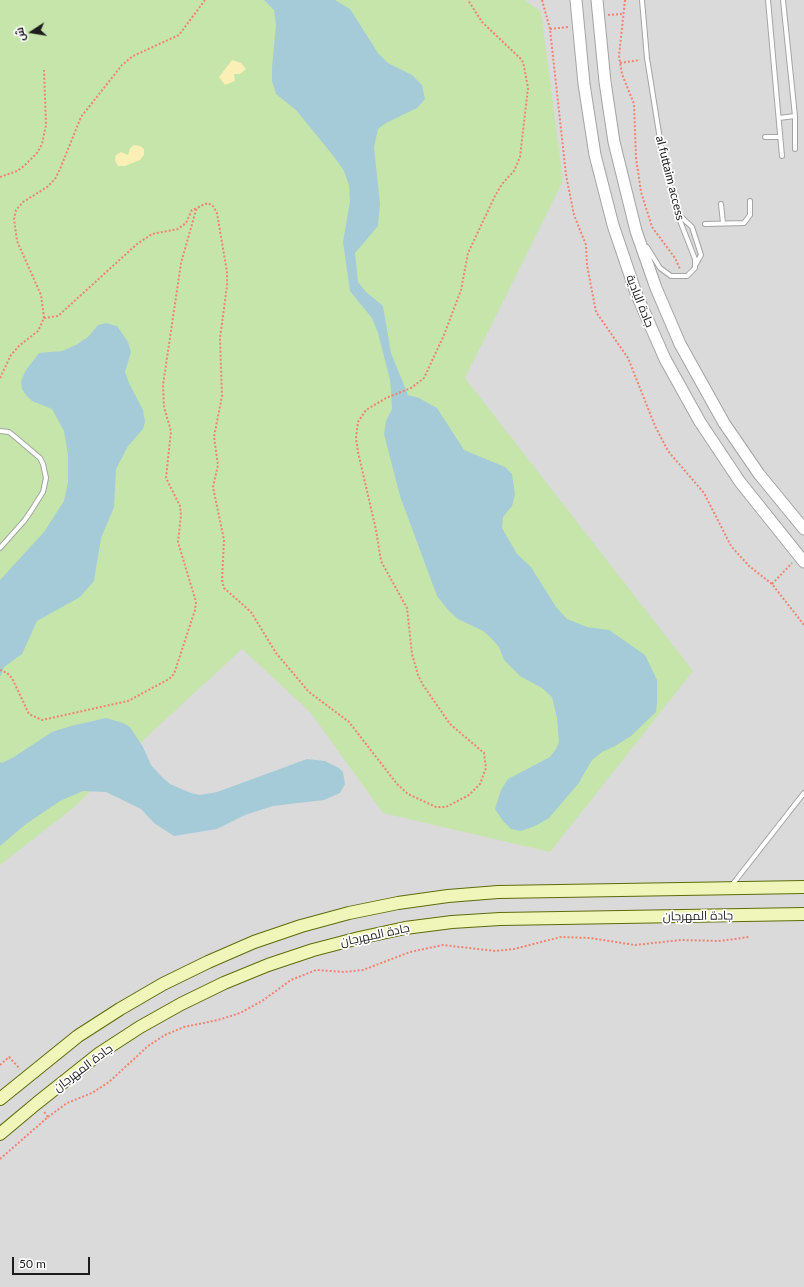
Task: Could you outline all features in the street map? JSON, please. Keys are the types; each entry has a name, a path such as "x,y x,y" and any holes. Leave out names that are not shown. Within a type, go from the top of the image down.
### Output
{"main road":[{"path":"0,1099 26,1076 78,1036 163,984 254,942 301,926 349,913 398,903 448,896 498,892 804,887"},
{"name":"جادة المهرجان","path":"0,1134 37,1102 100,1053 140,1027 181,1004 224,983 268,965 313,950 359,938 413,927 500,919 804,914"}],"street":[{"name":"جادة البادية","path":"576,0 584,84 595,155 613,225 636,293 665,359 700,422 740,482 801,559"},
{"name":"جادة البادية","path":"597,0 604,82 614,142 636,231 668,316 709,397 759,474 804,529"}],"lane":[{"name":"al futtaim access","path":"642,0 647,58 658,129 677,213 696,264"},
{"path":"768,0 782,156"},
{"path":"783,0 795,116 795,149"},
{"path":"779,118 795,116"},
{"path":"765,137 780,137"},
{"path":"706,224 747,221 750,215 750,201"},
{"path":"721,204 723,223"},
{"path":"636,231 662,271 671,276 683,277 693,272 701,255 692,227 677,213"},
{"path":"0,431 9,432 40,458 44,464 46,478 43,492 28,516 0,548"},
{"path":"730,888 804,794"}],"path":[{"path":"0,378 11,355 38,331 44,318 41,295 17,240 14,219 16,210 23,202 47,187 55,179 81,117 122,65 133,56 178,35 205,0"},
{"path":"44,318 58,316 137,244 152,234 178,229 186,223 192,211 202,204 208,203 213,206 218,213 227,272 227,286 220,338 222,396 214,437 218,465 214,488 224,540 222,580 224,588 251,612 276,652 310,692 349,722 402,789 420,800 436,807 446,807 469,795 477,788 482,780 487,762 482,749 454,728 423,685 413,658 405,602 381,561 376,530 356,438 358,422 363,413 386,398 411,388 422,381 426,375 462,284 468,254 495,196 514,171 520,157 528,88 524,66 522,60 482,22 468,0"},
{"path":"542,0 550,29 566,176 574,215 586,245 587,265 596,312 628,358 655,426 668,451 704,493 731,546 749,566 772,584 804,625"},
{"path":"625,0 618,48 620,63 634,104 637,169 645,210 652,227 675,258 683,277"},
{"path":"598,16 623,14"},
{"path":"550,29 578,26"},
{"path":"620,63 647,58"},
{"path":"0,177 17,171 24,166 38,153 42,144 46,125 44,70"},
{"path":"0,670 12,678 29,714 42,720 128,701 169,679 174,674 195,610 196,602 179,546 181,515 180,506 166,478 171,431 164,406 163,385 178,294 180,268 198,208"},
{"path":"772,584 801,559"},
{"path":"0,1159 48,1117 67,1103 92,1093 109,1082 148,1046 165,1035 184,1027 218,1020 240,1013 262,1001 291,980 316,970 344,972 363,970 410,952 443,945 495,951 514,949 548,939 561,937 590,938 635,945 681,940 719,941 749,937"},
{"path":"0,1065 9,1057 26,1076"},
{"path":"37,1102 48,1117"}],"shaded area":[{"path":"0,0 804,0 804,1287 0,1287"}],"green space":[{"path":"0,0 525,0 541,12 563,181 465,378 693,671 550,852 383,813 310,712 242,649 153,731 73,808 0,865"}],"sand":[{"path":"232,60 241,63 246,69 240,74 234,74 235,81 225,85 219,77"},
{"path":"134,145 140,146 144,149 144,155 140,160 125,166 118,166 115,160 116,155 121,152 128,155 130,148"}],"water":[{"path":"264,0 335,0 350,9 378,53 388,63 412,75 422,85 425,99 417,108 386,123 378,129 374,147 380,204 378,226 355,253 358,282 366,292 383,306 391,353 408,395 419,398 437,408 464,450 505,467 512,474 515,494 512,506 503,517 502,528 517,554 531,567 556,607 567,619 587,627 609,630 645,655 657,680 656,712 631,736 602,752 592,760 578,784 549,818 535,826 521,831 511,829 503,821 495,809 501,790 508,779 550,757 556,749 559,742 557,718 552,697 542,688 520,676 504,660 499,647 490,637 483,631 458,619 449,611 437,596 400,496 384,434 386,421 392,409 391,391 390,380 378,333 372,318 350,291 343,242 350,201 349,185 344,171 335,158 296,110 276,94 272,81 272,67 276,25 274,10"},
{"path":"106,323 117,326 128,342 131,352 125,372 143,410 145,422 143,429 128,446 116,469 114,507 101,538 94,581 80,597 37,621 22,654 4,667 0,677 0,580 44,532 64,501 68,482 68,455 64,431 52,409 32,401 22,389 21,381 26,370 39,353 62,351 76,345 88,337 98,325"},
{"path":"106,718 123,723 130,727 143,747 151,765 162,777 170,784 191,793 200,795 217,792 307,759 325,761 339,768 343,772 345,784 340,793 324,800 273,806 245,815 217,829 174,836 154,823 141,809 106,792 83,791 60,801 26,824 0,846 0,762 2,763 14,757 52,732"}]}
